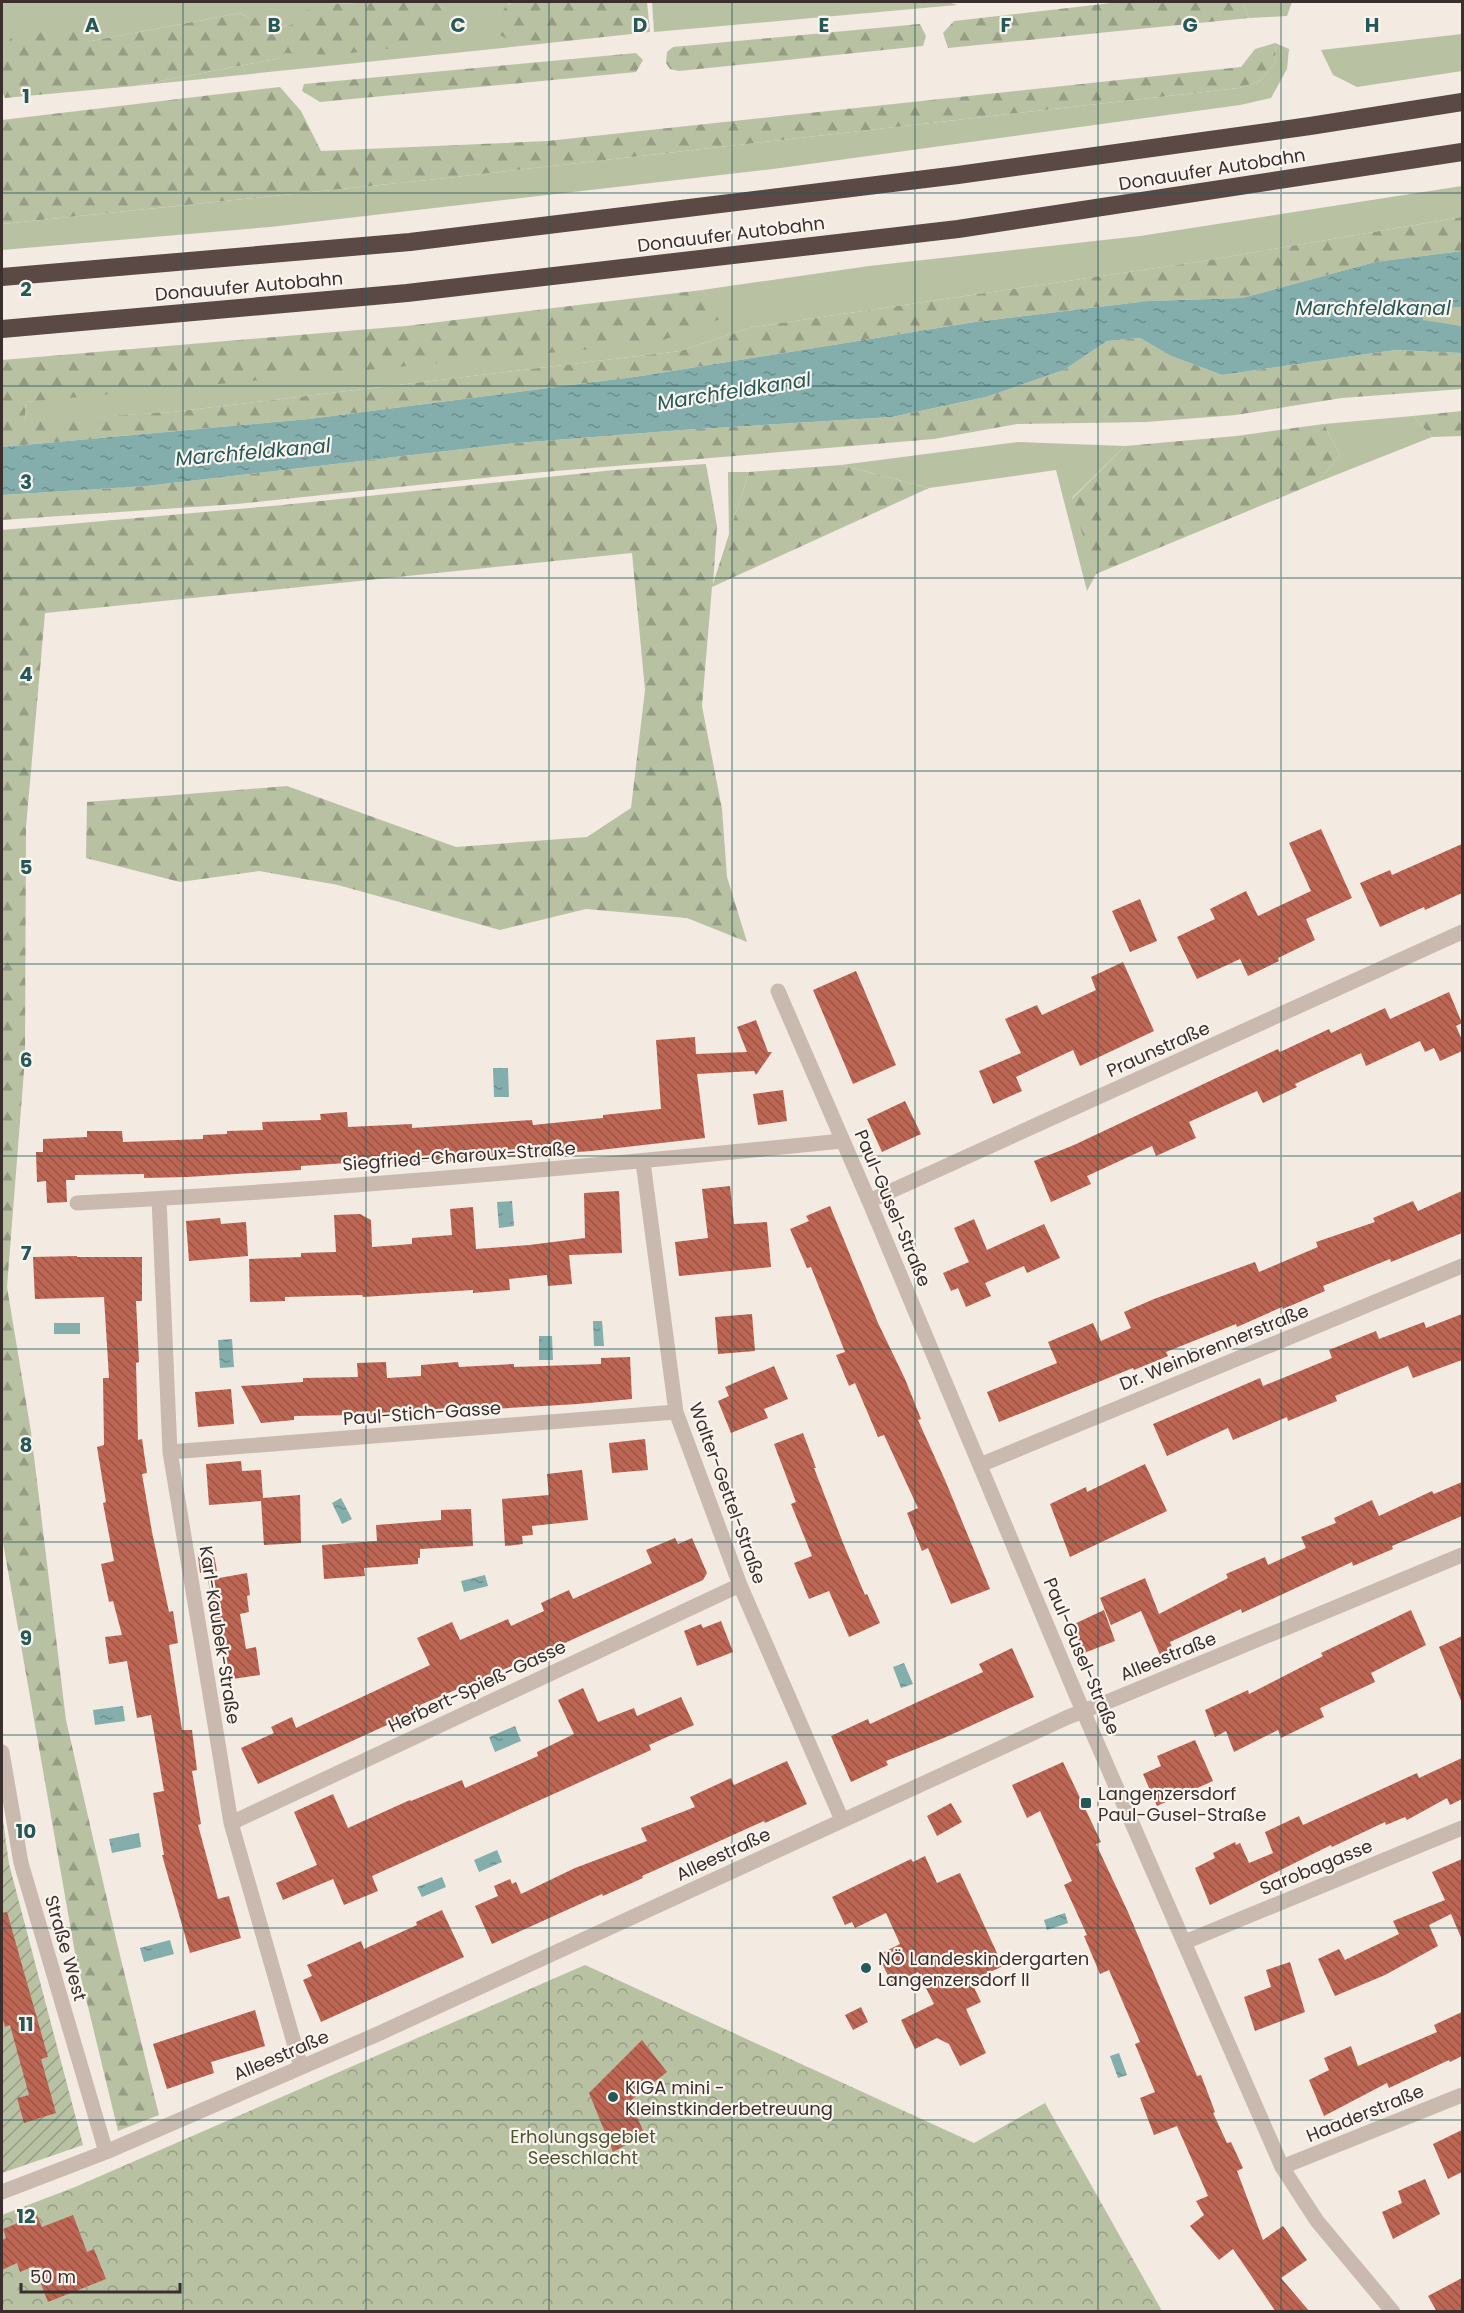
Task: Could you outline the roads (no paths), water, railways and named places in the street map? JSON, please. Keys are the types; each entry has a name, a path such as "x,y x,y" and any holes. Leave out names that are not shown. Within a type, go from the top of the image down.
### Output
{"highway":[{"name":"Donauufer Autobahn","path":"2,277 410,242 958,175 1310,126 1462,102"},
{"name":"Donauufer Autobahn","path":"2,329 407,293 946,230 1462,152"}],"street":[{"name":"Praunstraße","path":"869,1201 1462,932"},
{"name":"Paul-Gusel-Straße","path":"778,991 1083,1710 1282,2167 1317,2221 1393,2312"},
{"name":"Siegfried-Charoux-Straße","path":"77,1203 159,1199 642,1162 842,1141"},
{"name":"Walter-Gettel-Straße","path":"642,1162 676,1412 740,1585 842,1820"},
{"name":"Karl-Kaubek-Straße","path":"159,1199 171,1452 231,1823 301,2067"},
{"name":"Dr. Weinbrennerstraße","path":"980,1464 1462,1266"},
{"name":"Paul-Stich-Gasse","path":"171,1452 676,1412"},
{"name":"Alleestraße","path":"2,2192 106,2152 301,2067 1083,1710 1462,1555"},
{"name":"Herbert-Spieß-Gasse","path":"231,1823 740,1585"},
{"name":"Straße West","path":"2,1752 21,1863 106,2152"},
{"name":"Sarobagasse","path":"1185,1942 1462,1828"},
{"name":"Haaderstraße","path":"1282,2167 1462,2095"}],"water":[{"name":"Marchfeldkanal","path":"1462,251 1462,307 1424,313 1423,320 1462,326 1462,353 1395,350 1222,375 1171,356 1140,338 1107,341 1064,370 986,397 892,417 506,444 146,486 2,495 2,447 309,419 641,376 975,322 1148,301 1242,298 1375,262"},
{"path":"493,1068 508,1068 509,1097 494,1097"},
{"path":"512,1201 514,1226 499,1228 497,1202"},
{"path":"593,1321 602,1321 604,1346 594,1346"},
{"path":"54,1323 80,1323 80,1334 54,1334"},
{"path":"539,1336 552,1336 553,1360 539,1360"},
{"path":"232,1339 234,1367 220,1368 218,1340"},
{"path":"341,1498 352,1519 342,1524 332,1503"},
{"path":"485,1575 488,1586 464,1592 461,1581"},
{"path":"904,1663 913,1684 901,1688 893,1667"},
{"path":"123,1706 125,1721 95,1725 93,1710"},
{"path":"515,1726 521,1741 495,1752 489,1737"},
{"path":"139,1833 141,1847 112,1853 109,1839"},
{"path":"497,1850 502,1862 479,1872 474,1860"},
{"path":"442,1877 446,1887 422,1897 417,1887"},
{"path":"1065,1913 1068,1923 1047,1930 1044,1920"},
{"path":"170,1940 174,1954 144,1962 140,1948"},
{"path":"1119,2053 1127,2075 1118,2078 1110,2056"}],"place":[{"name":"Langenzersdorf Paul-Gusel-Straße","path":"1086,1803"},
{"name":"NÖ Landeskindergarten Langenzersdorf II","path":"866,1968"},
{"name":"KIGA mini - Kleinstkinderbetreuung","path":"613,2097"}],"park label":[{"name":"Erholungsgebiet Seeschlacht","path":"583,2146"}]}
